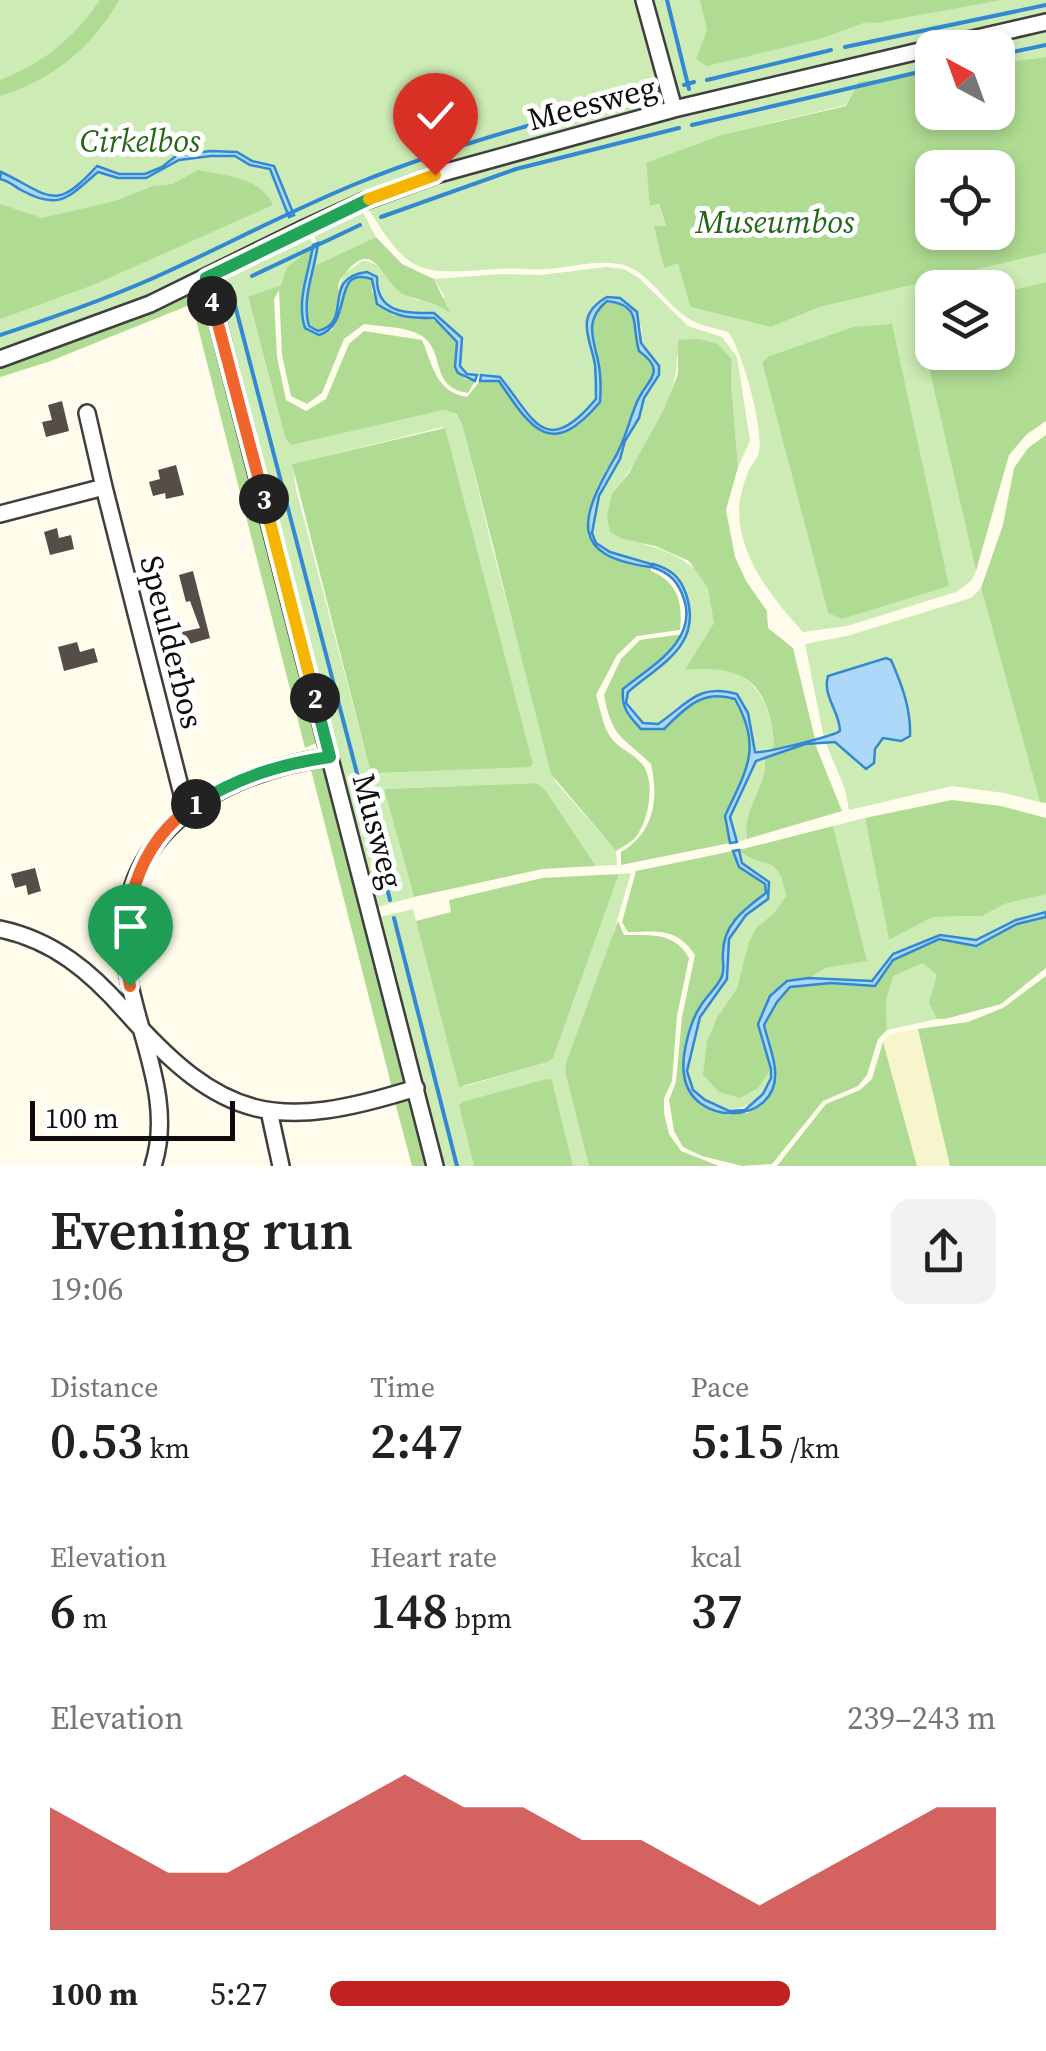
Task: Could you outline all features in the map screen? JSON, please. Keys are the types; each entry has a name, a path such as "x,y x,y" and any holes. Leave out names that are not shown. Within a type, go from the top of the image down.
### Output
{"street":[{"path":"644,0 674,109"},
{"name":"Meesweg","path":"1011,30 1046,22"},
{"name":"Meesweg","path":"0,359 109,322 307,226 383,194 485,160 674,109 915,52"},
{"name":"Musweg","path":"206,278 436,1166"},
{"name":"Speulderbos","path":"88,413 186,810"},
{"path":"0,514 104,487"},
{"path":"154,1166 161,1122 156,1084 126,962 127,913 146,859 186,810 247,776 330,757"},
{"path":"0,930 68,956 94,977 177,1066 228,1098 269,1111 327,1112 416,1088"},
{"path":"269,1111 281,1166"}],"green space":[{"name":"Cirkelbos","path":"0,0 1046,0 1046,15 978,30 915,30 915,44 431,172 139,303 0,354"},
{"path":"100,0 119,0 83,47 53,71 0,96 0,80 57,48"},
{"path":"700,0 1001,0 866,22 823,38 707,66 696,59 707,30"},
{"path":"1046,30 1046,57 1015,61 1015,37"},
{"name":"Museumbos","path":"1046,57 1046,253 975,270 915,270 915,284 820,307 771,327 690,307 678,263 664,268 654,226 666,226 659,204 650,206 646,163 721,135 846,106 858,82 915,74 915,130 1015,130 1015,61"},
{"path":"915,58 915,74 858,82 846,105 721,135 646,164 651,206 659,204 666,227 655,226 664,267 678,262 690,307 771,327 820,307 915,284 915,370 929,370 976,571 971,581 956,592 847,626 803,632 760,577 745,545 739,510 741,496 760,441 745,372 728,332 690,319 643,276 619,264 448,271 418,266 393,245 366,205 461,172","holes":["853,327 828,613 762,362 769,356"]},
{"path":"198,170 251,183 273,205 93,285 0,319 0,204 42,218 115,201 153,186 173,184"},
{"path":"360,207 376,237 314,266 318,244 311,230"},
{"path":"307,232 314,246 287,267 281,285 248,298 285,437 443,410 455,414 462,424 555,781 616,851 617,865 596,866 537,783 384,789 414,897 377,907 215,291 227,272","holes":["443,427 533,764 378,773 370,770 296,489 293,464"]},
{"path":"376,237 402,264 434,279 450,313 405,295 376,264 361,260 339,282 332,324 318,331 309,326 305,313 314,266"},
{"path":"314,246 302,297 305,328 319,335 332,330 349,282 357,277 372,279 372,292 393,315 423,317 442,326 457,342 455,367 465,379 475,381 468,393 447,384 433,350 420,335 400,328 364,324 344,339 322,393 307,404 291,396 282,355 279,290 274,299 277,357 286,400 306,411 326,399 349,344 364,331 422,340 442,384 457,394 467,397 480,381 499,381 528,422 551,435 578,423 600,402 600,371 592,329 595,315 607,301 621,303 634,315 636,343 651,359 655,370 637,401 633,421 616,457 606,470 588,535 607,554 623,562 650,567 667,581 677,594 681,620 680,630 637,636 617,655 596,695 608,733 642,764 649,780 649,801 640,831 616,851 551,774 462,424 456,414 443,410 291,445 285,437 248,297 281,285 287,267"},
{"path":"1046,253 1046,282 1015,289 1015,270 975,270"},
{"path":"362,261 381,269 404,293 428,301 445,297 434,279 624,269 639,278 688,326 722,337 737,357 750,441 738,467 732,360 677,356 676,373 664,410 634,465 612,494 622,539 672,554 699,573 708,586 713,602 713,627 686,670 718,668 753,686 770,718 774,745 769,752 755,752 748,713 680,705 658,724 643,723 626,702 628,692 665,663 684,641 690,613 687,597 666,570 607,552 593,534 597,502 659,374 657,362 642,347 642,327 597,302 587,330 595,362 596,400 566,426 549,429 531,419 507,387 462,370 462,338 425,313 408,314 393,309 376,283 336,296 344,274"},
{"path":"1046,282 1046,421 1027,434 1009,455 976,571 929,370 1015,370 1015,289"},
{"path":"192,290 206,296 323,740 305,748 192,304 48,362 0,377 0,362"},
{"path":"892,324 949,586 842,619 828,613 762,362 769,356 853,327"},
{"path":"699,339 718,344 732,360 738,467 726,510 735,557 767,611 768,628 793,648 815,739 769,752 774,745 767,707 750,682 724,671 685,670 714,623 708,588 689,561 610,532 607,516 612,494 629,473 678,374 678,340"},
{"path":"445,428 533,764 378,773 370,770 292,464"},
{"path":"1046,435 1046,803 1040,802 981,588 1003,525 1014,468 1028,448"},
{"path":"981,588 1040,802 952,786 849,810 845,789 825,741 835,742 874,763 877,742 884,737 893,738 900,705 898,681 886,659 828,676 827,690 840,731 824,738 805,644 847,636 971,598"},
{"path":"684,634 623,689 628,715 641,729 664,729 687,707 704,698 735,699 750,746 745,772 725,816 730,843 621,865 621,852 641,835 651,814 653,777 651,764 615,728 604,695 621,659 640,640"},
{"path":"815,744 842,811 747,839 748,818 765,770 765,759"},
{"path":"765,759 765,770 748,818 747,839 737,842 730,817 756,761"},
{"path":"310,766 329,766 409,1082 392,1088"},
{"path":"537,783 596,866 542,869 414,897 384,789"},
{"path":"952,800 1001,806 1046,818 1046,894 1005,904 982,916 933,917 889,940 865,818"},
{"path":"865,818 889,940 933,917 982,916 1005,904 1046,894 1046,912 976,940 940,935 893,954 872,981 809,978 826,968 866,960 833,826"},
{"path":"833,826 867,961 826,968 809,978 787,981 758,1024 771,1069 758,1088 740,1098 719,1092 703,1075 707,1041 737,988 757,927 786,896 774,867 739,850"},
{"path":"739,850 774,867 786,896 757,927 737,988 718,1016 771,1069 766,1088 756,1101 727,1109 700,1097 691,1084 688,1067 699,1020 728,976 732,935 741,921 768,899 760,874 742,863"},
{"path":"733,851 739,867 765,885 766,893 732,922 722,950 723,975 696,1013 683,1071 690,1094 728,1115 748,1113 767,1097 775,1069 764,1025 790,987 831,983 875,986 893,960 939,939 976,946 1017,924 1046,917 1046,968 1001,1004 945,1019 937,1019 929,1003 937,975 923,963 893,976 886,1001 887,1030 878,1039 867,1075 858,1086 823,1101 772,1164 742,1166 702,1156 683,1147 674,1131 669,1100 676,1082 682,1017 695,955 674,936 628,932 622,922 636,871"},
{"path":"631,873 610,945 566,1063 589,1166 573,1166 552,1080 459,1106 474,1166 443,1166 380,917 413,909 459,1086 466,1086 553,1058 619,874"},
{"path":"619,874 553,1058 459,1087 416,921 451,912 449,900 542,878"},
{"path":"618,921 624,935 669,939 689,958 664,1113 669,1134 681,1151 719,1166 589,1166 566,1063"},
{"path":"923,962 938,975 930,1003 937,1019 887,1030 886,1001 892,976"},
{"path":"1046,976 1046,1166 950,1166 918,1029 968,1022 1003,1008"},
{"path":"918,1029 950,1166 917,1166 883,1042 890,1034"},
{"path":"883,1042 917,1166 777,1166 826,1104 860,1090 872,1079"},
{"path":"552,1080 573,1166 474,1166 459,1106 462,1102"},
{"path":"414,1100 431,1166 412,1166 395,1102"}],"water":[{"path":"237,152 252,161 274,166 294,215 289,217 270,169 250,165 235,156 179,160 146,178 118,178 98,172 71,194 55,200 35,197 0,179 1,172 42,193 61,195 97,166 119,174 145,174 176,156"},
{"path":"318,243 308,295 309,326 318,331 329,326 335,319 344,282 367,272 377,277 378,289 387,305 404,311 434,313 462,338 460,366 467,374 477,375 475,381 458,373 457,342 434,318 404,316 377,304 372,279 351,280 337,319 330,329 319,335 305,328 303,297 313,245"},
{"path":"607,297 620,298 637,312 641,343 659,366 659,375 644,398 639,418 599,496 592,533 596,543 610,552 651,564 650,567 605,554 594,544 588,531 594,499 637,402 653,376 652,365 639,351 631,312 607,301 595,315 592,329 600,371 600,402 568,430 544,432 522,413 499,381 480,381 481,375 500,377 542,427 564,427 596,399 587,320"},
{"path":"653,564 681,582 690,612 689,627 676,651 628,692 626,703 643,723 658,724 694,697 723,691 737,694 748,713 755,752 812,740 840,731 827,690 828,676 886,658 891,660 905,697 910,736 901,741 883,738 875,749 874,763 866,769 835,742 805,744 756,761 730,817 737,842 730,843 725,816 745,772 750,746 735,699 704,698 664,729 641,729 625,707 623,689 669,651 684,628 687,614 679,587"},
{"path":"739,850 742,863 769,882 768,899 746,915 729,939 727,979 700,1017 687,1071 693,1090 729,1111 745,1110 763,1094 771,1078 758,1024 770,996 787,981 872,981 893,954 940,935 976,940 1016,920 1046,912 1046,917 1017,924 976,946 939,939 893,960 875,986 831,983 790,987 764,1025 775,1070 773,1088 764,1102 750,1110 734,1113 717,1111 701,1104 690,1092 684,1058 696,1013 722,976 727,934 737,918 766,893 765,884 739,867 733,851"}],"building":[{"path":"62,401 69,431 46,437 42,422 52,420 48,405"},
{"path":"176,465 184,495 166,499 165,493 153,496 149,482 160,479 158,470"},
{"path":"57,528 59,538 71,535 74,549 50,555 44,532"},
{"path":"193,571 210,638 186,645 182,632 200,628 190,601 186,602 179,575"},
{"path":"77,642 80,652 94,648 98,662 64,671 58,647"},
{"path":"35,868 41,891 28,895 26,885 15,888 11,874"}],"waterway":[{"path":"667,0 689,89"},
{"path":"845,47 1046,5"},
{"path":"1015,51 1046,45"},
{"path":"707,80 831,50"},
{"path":"692,125 915,73"},
{"path":"684,85 694,82"},
{"path":"0,335 129,288 311,203 395,169 506,132 658,92"},
{"path":"381,217 516,169 679,128"},
{"path":"252,276 360,225"},
{"path":"230,286 390,900"},
{"path":"394,918 457,1166"}],"route":[{"path":"130,986 125,940 127,913 138,875 162,836 186,810 219,789 277,767 330,757 206,278 307,226 435,175"}]}
